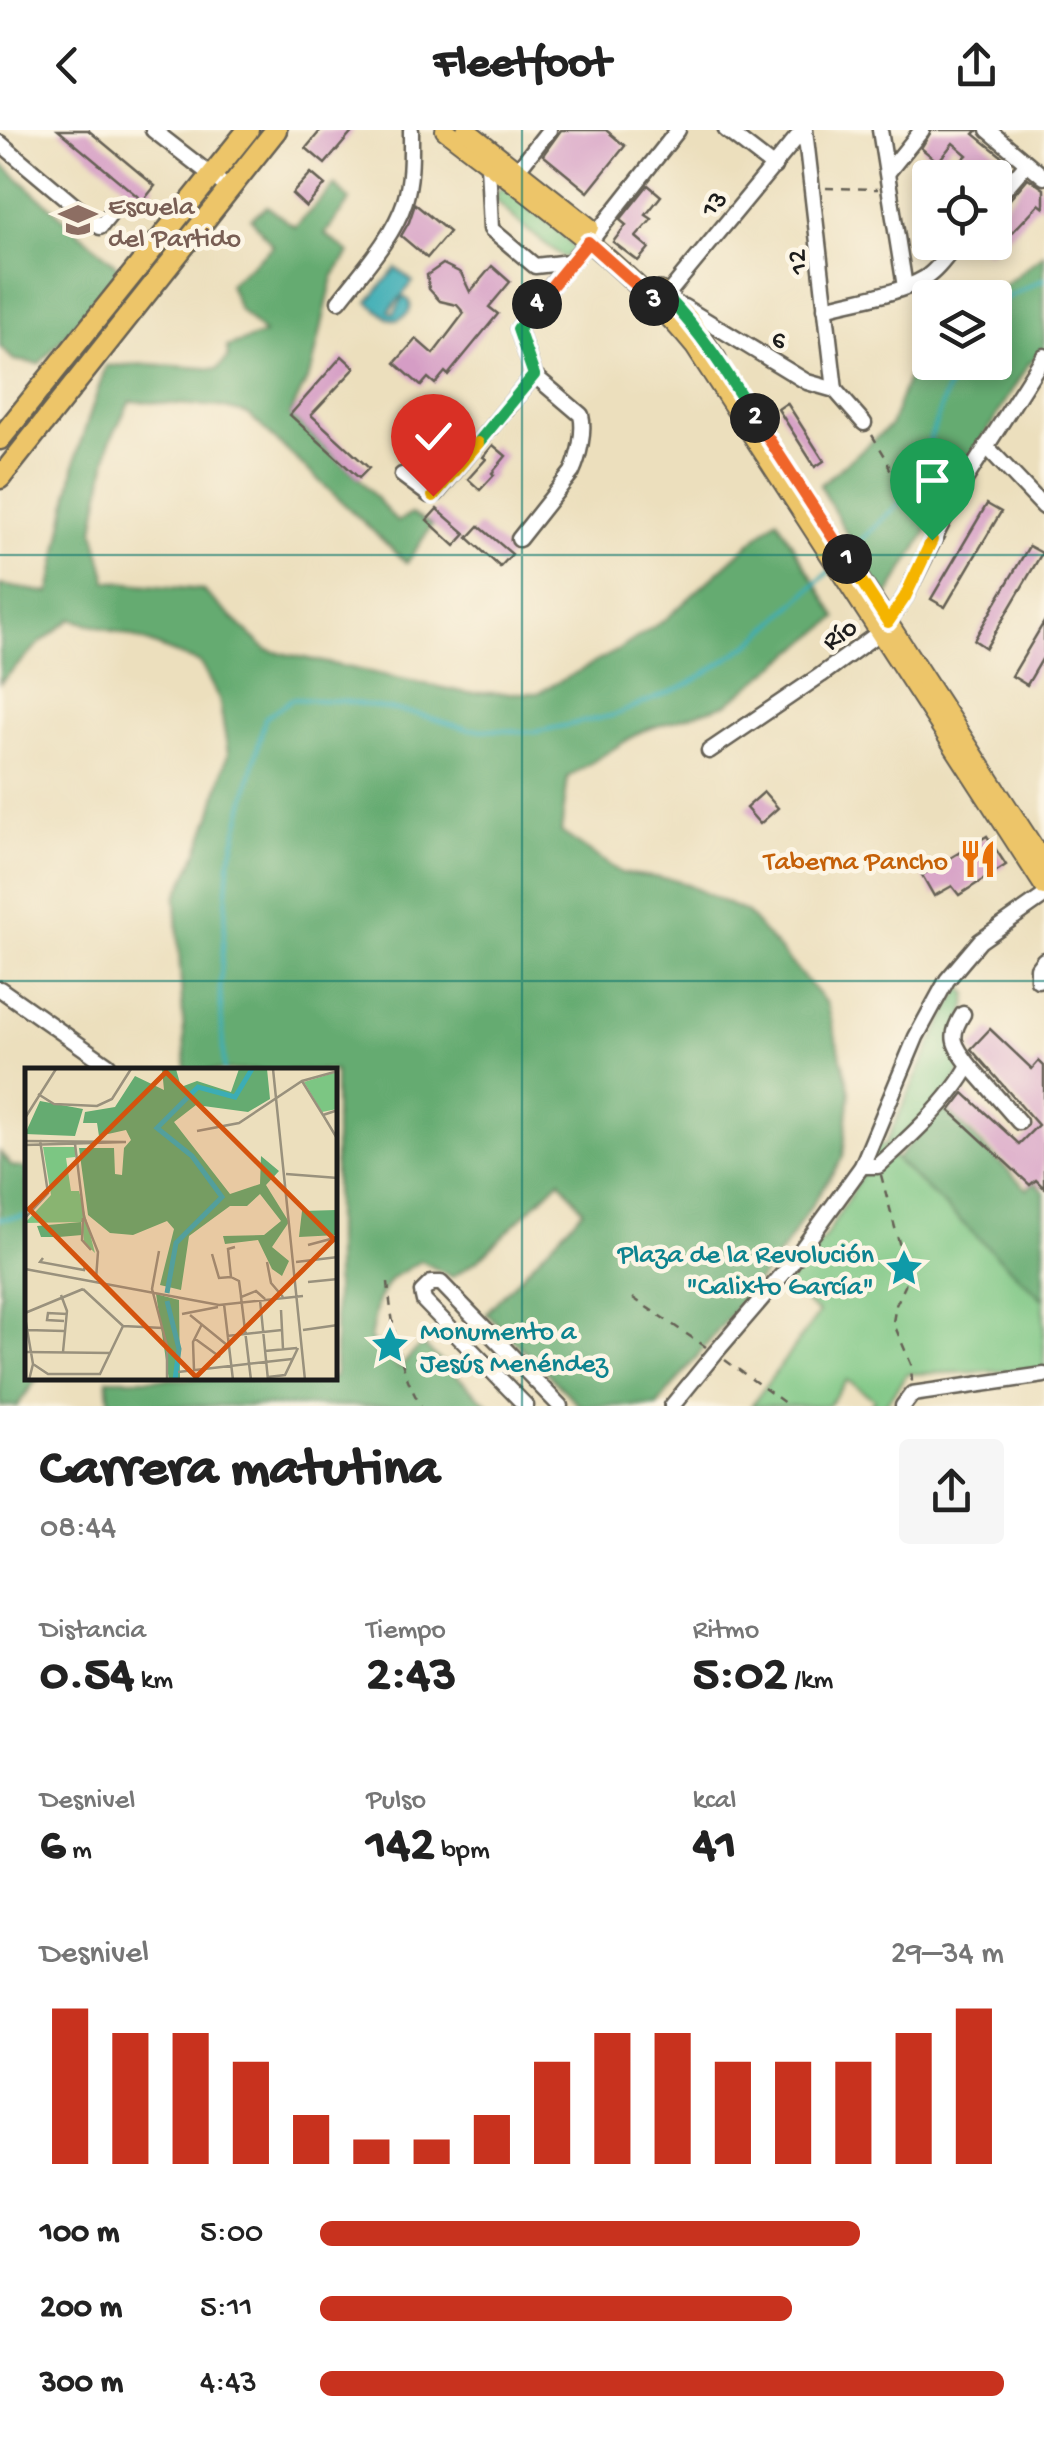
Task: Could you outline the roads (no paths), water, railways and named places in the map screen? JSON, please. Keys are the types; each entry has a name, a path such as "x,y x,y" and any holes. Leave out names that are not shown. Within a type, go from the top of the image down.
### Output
{"highway":[{"path":"0,439 248,130"},
{"path":"0,478 276,130"}],"main road":[{"path":"445,130 488,163 513,175"},
{"path":"466,130 704,338 848,572 1044,863"},
{"path":"884,627 1044,886"}],"street":[{"path":"153,130 229,189"},
{"path":"339,302 390,231 404,203 410,175 411,130"},
{"path":"513,175 548,130"},
{"path":"519,539 575,467 583,423 575,408 534,375 518,329 678,130"},
{"path":"726,130 774,167"},
{"name":"13","path":"662,300 804,130"},
{"name":"12","path":"804,130 835,390"},
{"path":"880,130 904,287"},
{"path":"888,172 922,130"},
{"path":"998,133 1044,177"},
{"path":"0,143 100,227 117,206"},
{"path":"488,163 491,229 535,266 570,262"},
{"path":"1012,181 1028,163"},
{"path":"825,308 904,287 926,277 942,260"},
{"name":"6","path":"662,300 807,382 835,390 864,423"},
{"name":"Río","path":"709,751 884,627 905,597 958,490 1044,356"},
{"path":"402,476 429,496 436,494 534,375"},
{"path":"986,446 1044,507"},
{"path":"870,1166 916,1037 946,980 980,941 1044,896"},
{"path":"1038,980 1038,968 1044,960"},
{"path":"0,989 108,1065"},
{"path":"963,1014 956,1024 955,1045 1018,1122"},
{"path":"672,1406 870,1166 909,1138 960,1084 969,1065"},
{"path":"526,1406 424,1301 422,1292 441,1283 560,1406"},
{"path":"907,1400 1044,1376"}],"water":[{"path":"396,268 413,282 389,311 394,314 403,297 409,300 408,313 397,320 388,318 368,302"}],"waterway":[{"path":"1012,295 1044,279"},
{"path":"850,551 912,491 952,380"},
{"path":"224,1068 220,987 229,864 265,718 292,699 343,701 417,714 468,729 535,732 615,715 689,684 753,642 833,568"},
{"path":"0,1219 25,1216"}],"place":[{"name":"Escuela del Partido","path":"78,220"},
{"name":"Taberna Pancho","path":"978,859"},
{"name":"Plaza de la Revolución \"Calixto García\"","path":"904,1268"},
{"name":"Monumento a Jesús Menéndez","path":"390,1345"}]}
